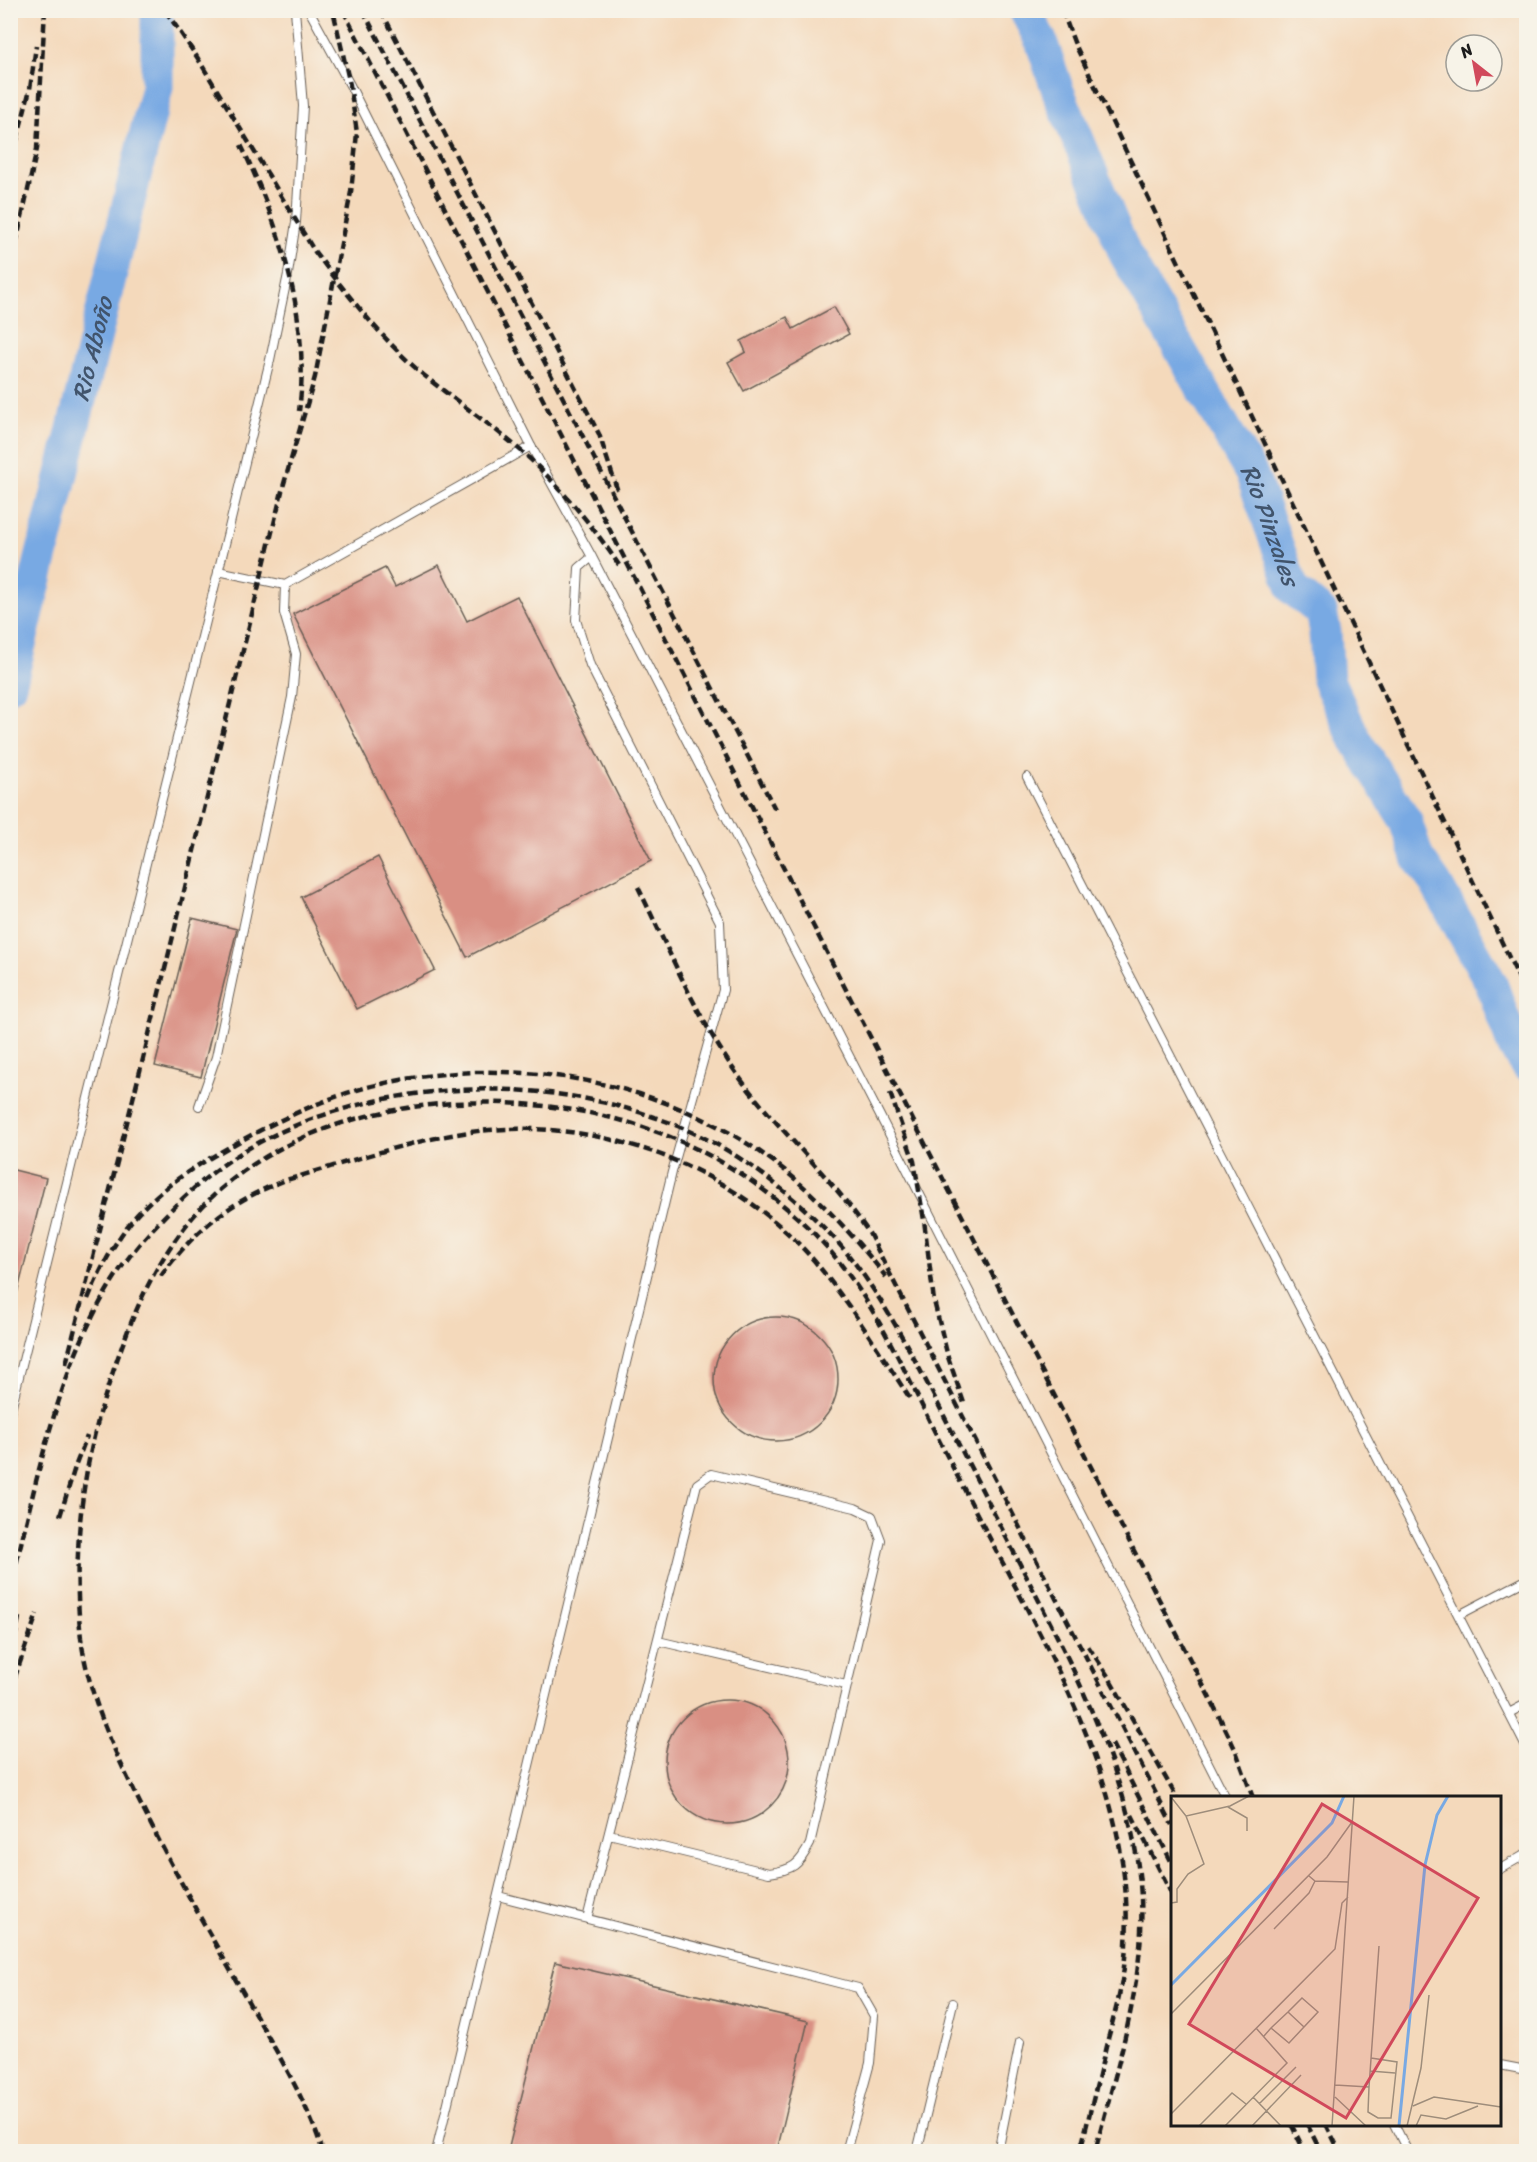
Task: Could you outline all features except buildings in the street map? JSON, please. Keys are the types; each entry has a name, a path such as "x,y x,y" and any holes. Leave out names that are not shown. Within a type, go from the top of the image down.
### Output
{"lane":[{"path":"10,1413 270,360 288,274 296,222 303,106 295,10"},
{"path":"309,10 350,85 531,446 592,557 889,1135 1225,1796"},
{"path":"218,571 285,585 531,446"},
{"path":"436,2151 669,1184 723,990 720,922 590,665 576,620 579,568 592,557"},
{"path":"199,1106 216,1057 292,697 296,654 284,613 285,585"},
{"path":"1027,777 1527,1747"},
{"path":"587,1919 697,1484 711,1474 855,1508 872,1516 881,1540 810,1844 801,1861 786,1871 769,1873 609,1834"},
{"path":"1459,1615 1527,1580"},
{"path":"658,1641 846,1685"},
{"path":"1509,1713 1527,1704"},
{"path":"1501,1868 1527,1854"},
{"path":"498,1896 858,1988 874,2016 870,2063 846,2151"},
{"path":"917,2151 953,2003"},
{"path":"998,2151 1020,2042"},
{"path":"1501,2066 1527,2070"},
{"path":"1395,2126 1408,2151"}],"waterway":[{"name":"Rio Aboño","path":"10,685 157,87 157,10"},
{"name":"Rio Pinzales","path":"1025,10 1041,41 1058,91 1125,254 1252,475 1293,589 1321,612 1325,632 1328,680 1355,739 1406,821 1418,858 1436,884 1491,983 1514,1047 1526,1065"}],"railway":[{"path":"10,271 37,149 45,10"},
{"path":"165,10 197,57 315,252 352,299 391,344 420,372 502,435 541,469 599,536 619,565"},
{"path":"66,1364 283,487 315,377 351,192 357,133 350,85 333,10"},
{"path":"343,10 1222,1722 1236,1751 1252,1796"},
{"path":"363,10 775,809"},
{"path":"381,10 599,434 618,492"},
{"path":"1062,10 1074,42 1526,993"},
{"path":"10,167 30,89 36,46"},
{"path":"241,145 268,208 289,274 300,342 302,377 299,411"},
{"path":"638,887 709,1031 737,1074 838,1192 869,1233 1171,1823"},
{"path":"88,1299 101,1269 130,1223 172,1183 223,1151 287,1117 349,1092 435,1075 490,1072 545,1075 600,1084 653,1098 703,1119 751,1146 795,1179 843,1226 886,1277"},
{"path":"10,1589 40,1467 63,1387 96,1310 117,1274 143,1239 177,1204 231,1159 302,1123 360,1104 420,1093 482,1089 543,1092 604,1103 662,1120 716,1144 778,1186 807,1212 850,1256 878,1296 926,1381 1049,1621 1092,1712 1110,1758 1125,1805 1136,1852 1141,1898 1141,1930 1134,1994 1095,2152"},
{"path":"890,1093 914,1161 934,1301 948,1357 965,1406"},
{"path":"323,2152 297,2090 160,1842 125,1773 101,1716 84,1658 78,1607 78,1546 84,1485 105,1396 135,1313 166,1254 208,1201 243,1172 281,1148 323,1129 368,1116 413,1107 459,1103 504,1103 587,1112 663,1134 699,1150 734,1170 800,1220 839,1262 872,1310 1041,1635 1089,1741 1107,1796 1120,1851 1126,1908 1124,1967 1080,2152"},
{"path":"161,1276 201,1230 216,1218 248,1197 286,1180 413,1143 464,1133 536,1129 582,1134 628,1144 672,1159 714,1180 754,1205 789,1235 821,1269 911,1400"},
{"path":"60,1516 87,1436"},
{"path":"10,1691 37,1614"},
{"path":"10,1665 19,1617"},
{"path":"1088,1646 1110,1679 1176,1796"},
{"path":"1112,1744 1171,1861"},
{"path":"1132,1815 1171,1893"},
{"path":"10,1829 11,1833"},
{"path":"1292,2126 1305,2152"},
{"path":"1308,2126 1321,2152"},
{"path":"1327,2126 1340,2152"}]}
